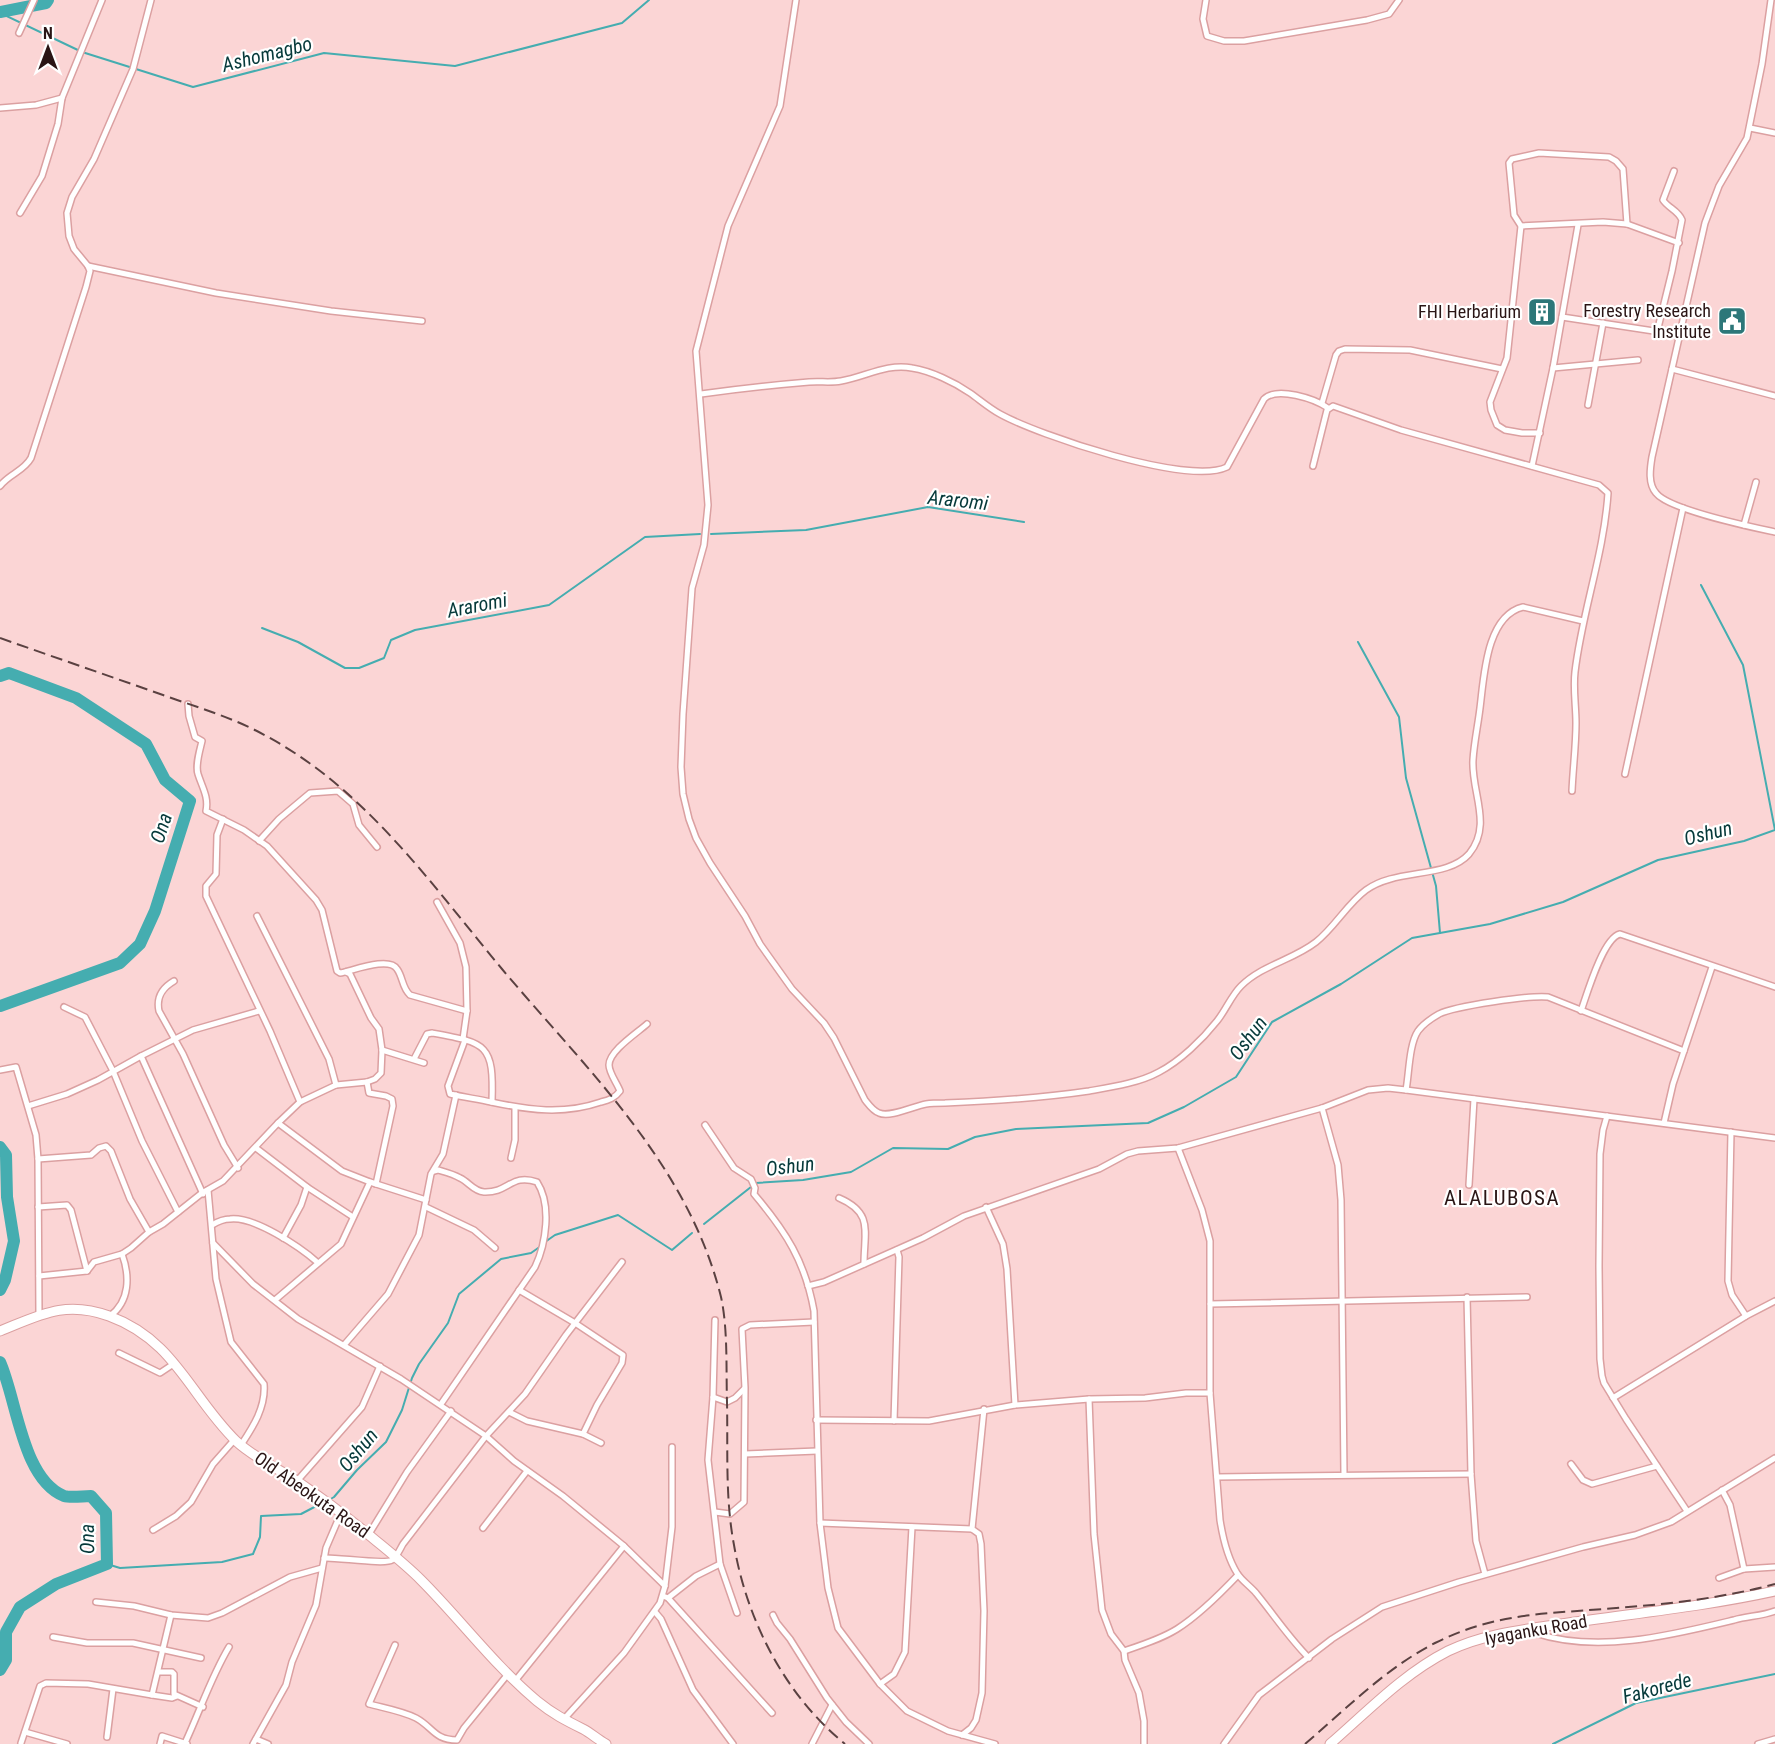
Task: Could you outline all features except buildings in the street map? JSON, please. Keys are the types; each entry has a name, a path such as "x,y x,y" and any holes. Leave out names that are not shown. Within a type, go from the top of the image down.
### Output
{"highway":[{"name":"Old Abeokuta Road","path":"0,1331 59,1309 74,1309 110,1316 150,1338 175,1363 210,1411 238,1442 297,1481 369,1534 419,1578 512,1677 539,1702 563,1720 606,1744"},
{"name":"Iyaganku Road","path":"1330,1744 1398,1683 1432,1660 1467,1643 1533,1628 1720,1602 1775,1591"}],"street":[{"path":"20,33 34,0"},
{"path":"20,213 42,176 58,124 62,98 102,0"},
{"path":"0,486 8,477 26,466 32,458 86,287 89,276 88,266 74,249 69,236 68,213 72,197 94,159 133,69 151,0"},
{"path":"796,0 780,106 728,226 696,360 701,394 702,443 708,505 704,545 692,588 683,714 681,767 683,794 696,838 710,863 745,916 760,944 792,989 824,1023 865,1100 879,1113 893,1113 925,1104 996,1101 1109,1088 1157,1073 1168,1066 1217,1021 1240,987 1253,975 1316,943 1366,890 1388,878 1442,868 1463,859 1470,853 1480,828 1481,815 1473,762 1486,664 1498,626 1515,609 1523,608 1583,621"},
{"path":"1206,0 1203,19 1207,36 1244,41 1367,20 1389,14 1399,0"},
{"path":"1771,0 1750,128 1743,147 1711,203 1652,457 1651,479 1657,495 1683,508 1775,532"},
{"path":"0,108 36,105 62,98"},
{"path":"1750,128 1775,133"},
{"path":"1540,433 1505,430 1493,419 1490,402 1508,358 1521,226 1514,215 1509,163 1518,156 1539,153 1609,157 1616,160 1623,169 1627,224"},
{"path":"1657,332 1679,243 1682,220 1680,215 1663,200 1674,171"},
{"path":"1521,226 1603,222 1627,224 1679,243"},
{"path":"1532,466 1553,368 1578,225"},
{"path":"88,266 216,293 331,311 422,321"},
{"path":"1562,317 1680,335"},
{"path":"1588,405 1603,323"},
{"path":"1322,403 1336,355 1345,349 1410,350 1502,369"},
{"path":"1553,368 1638,360"},
{"path":"701,394 808,382 842,381 888,368 912,368 953,383 1001,415 1049,436 1107,454 1160,466 1212,470 1224,468 1231,461 1264,399 1269,394 1290,394 1322,403 1328,408"},
{"path":"1672,369 1775,396"},
{"path":"1328,408 1333,406 1401,430 1599,485 1608,493 1603,537 1583,621 1575,672 1576,723 1572,791"},
{"path":"1313,466 1328,408"},
{"path":"1744,525 1756,482"},
{"path":"1625,774 1683,508"},
{"path":"188,704 195,737 201,741 198,771 208,803 206,811 259,841 274,853 319,904 335,967 340,973 367,965 392,965 397,968 405,990 410,995 467,1011"},
{"path":"259,841 279,819 310,793 338,791 353,804 359,825 377,847"},
{"path":"223,819 217,835 216,874 206,886 206,896 270,1031 300,1102"},
{"path":"437,902 459,943 466,967 467,1011 464,1039 448,1086 450,1094 538,1111 578,1109 614,1098 620,1091 609,1067 610,1059 647,1024"},
{"path":"257,916 329,1059 336,1085"},
{"path":"1581,1011 1594,974 1615,935 1620,934 1775,987"},
{"path":"1664,1123 1673,1084 1712,967"},
{"path":"39,1276 87,1271 94,1262 122,1254 149,1232 223,1181 300,1102 336,1085 375,1079 381,1073 382,1050 379,1029 371,1018 350,974 346,972"},
{"path":"174,981 165,986 157,1004 173,1039 183,1054 224,1145 238,1168"},
{"path":"1406,1090 1417,1033 1424,1024 1440,1014 1482,1004 1539,996 1548,997 1684,1051"},
{"path":"64,1007 86,1017 177,1212"},
{"path":"28,1106 68,1094 173,1039 209,1024 259,1011"},
{"path":"414,1059 427,1034 432,1033 464,1039 483,1049 490,1058 493,1080 492,1102"},
{"path":"382,1050 424,1063"},
{"path":"141,1056 209,1200 216,1279 231,1342 264,1384 263,1401 255,1424 213,1464 191,1502 176,1516 153,1530"},
{"path":"0,1070 16,1067 36,1135 39,1315"},
{"path":"367,1082 369,1093 392,1099 393,1106 376,1184"},
{"path":"808,1286 824,1282 897,1250 963,1216 1099,1169 1127,1154 1137,1151 1178,1148 1322,1108 1368,1090 1388,1088 1406,1090 1775,1138"},
{"path":"344,1345 388,1294 419,1235 431,1173 443,1154 456,1095"},
{"path":"1469,1185 1474,1099"},
{"path":"511,1158 515,1140 515,1108"},
{"path":"1322,1108 1340,1176 1344,1474"},
{"path":"1607,1116 1600,1154 1600,1359 1604,1383 1687,1511"},
{"path":"278,1123 342,1171 426,1204 474,1230 495,1248"},
{"path":"705,1125 734,1168 751,1179 755,1188 754,1194 790,1240 808,1286 814,1311 820,1522 828,1588 842,1636 894,1700 917,1717 976,1742 995,1744"},
{"path":"1731,1132 1728,1281 1732,1294 1746,1316"},
{"path":"38,1159 91,1155 99,1148 106,1146 111,1151 130,1199 149,1232"},
{"path":"256,1148 307,1187 353,1217"},
{"path":"1178,1148 1210,1241 1210,1393 1223,1541 1238,1575 1309,1658"},
{"path":"434,1171 438,1170 462,1179 472,1188 482,1191 498,1191 519,1179 537,1182 544,1199 542,1252 519,1290 441,1404"},
{"path":"275,1300 317,1262 341,1244 369,1182"},
{"path":"283,1238 301,1205 307,1187"},
{"path":"839,1198 856,1207 861,1214 865,1228 864,1264"},
{"path":"38,1207 68,1205 87,1271"},
{"path":"986,1207 1003,1244 1007,1269 1015,1405"},
{"path":"212,1225 231,1218 242,1219 283,1238 317,1262"},
{"path":"213,1242 253,1284 298,1319 401,1379 486,1436 527,1471 563,1496 624,1546 665,1586"},
{"path":"894,1421 899,1257 897,1250"},
{"path":"110,1316 118,1310 128,1283 127,1269 122,1254"},
{"path":"324,1558 338,1557 388,1562 395,1557 486,1436 525,1394 622,1262"},
{"path":"519,1290 575,1323 624,1357 583,1434"},
{"path":"1467,1297 1471,1474 1476,1540 1485,1574"},
{"path":"1210,1304 1527,1297"},
{"path":"1613,1398 1746,1316 1775,1301"},
{"path":"715,1320 713,1397 708,1460 720,1564 737,1613"},
{"path":"715,1512 730,1514 744,1502 742,1329 750,1325 814,1322"},
{"path":"119,1353 160,1373 175,1363"},
{"path":"297,1481 362,1407 380,1366"},
{"path":"713,1397 727,1402 744,1388"},
{"path":"816,1420 929,1421 1015,1405 1210,1393"},
{"path":"1089,1399 1097,1575 1102,1610 1111,1634 1124,1651 1125,1660 1142,1706 1144,1744"},
{"path":"962,1736 976,1720 982,1693 984,1611 981,1544 980,1537 972,1528 984,1409"},
{"path":"369,1534 407,1472 451,1411"},
{"path":"509,1412 527,1421 583,1434 601,1443"},
{"path":"672,1447 672,1527 665,1597 772,1713"},
{"path":"745,1454 817,1451"},
{"path":"1224,1744 1259,1695 1332,1639 1382,1607 1485,1574 1652,1530 1671,1522 1775,1458"},
{"path":"1571,1464 1583,1480 1592,1484 1657,1466"},
{"path":"483,1528 527,1471"},
{"path":"1217,1477 1471,1474"},
{"path":"1722,1490 1730,1505 1744,1569"},
{"path":"268,1744 255,1741 286,1685 292,1662 316,1605 324,1558 341,1513"},
{"path":"820,1522 972,1528"},
{"path":"880,1684 894,1674 905,1652 912,1527"},
{"path":"395,1645 369,1704 416,1718 439,1737 457,1740 464,1728 512,1677 624,1546"},
{"path":"563,1720 624,1653 665,1597 696,1576 720,1564"},
{"path":"1719,1578 1744,1569 1775,1567"},
{"path":"96,1602 134,1606 171,1615 207,1617 222,1613 290,1578 322,1568"},
{"path":"1124,1651 1178,1628 1224,1590 1238,1575"},
{"path":"1533,1628 1535,1633 1543,1636 1604,1643 1676,1633 1775,1611"},
{"path":"655,1612 662,1619 693,1690 733,1744"},
{"path":"152,1695 171,1615"},
{"path":"773,1615 832,1705 869,1744"},
{"path":"53,1636 87,1643 134,1644 201,1658"},
{"path":"160,1744 162,1736 186,1744 203,1707 215,1672 229,1647"},
{"path":"158,1672 174,1674 173,1689 177,1696 203,1707"},
{"path":"21,1743 40,1686 46,1683 88,1684 172,1698 177,1696"},
{"path":"107,1737 113,1689"},
{"path":"812,1744 832,1705"},
{"path":"24,1732 67,1744"},
{"path":"1758,1744 1775,1739"}],"waterway":[{"name":"Ona","path":"0,12 46,3 48,0"},
{"name":"Ashomagbo","path":"0,13 82,52 193,87 324,53 455,66 622,23 649,0"},
{"name":"Araromi","path":"711,534 806,530 928,507 1024,522"},
{"name":"Araromi","path":"262,628 298,642 345,668 359,668 384,658 391,640 415,630 549,605 645,537 700,534"},
{"name":"Oshun","path":"704,1224 756,1183 803,1180 851,1172 893,1148 948,1149 975,1137 1016,1129 1148,1123 1184,1107 1236,1077 1272,1022 1341,984 1412,938 1490,924 1563,902 1658,860 1744,841 1775,830 1743,665 1701,585"},
{"path":"1358,642 1399,717 1406,778 1436,886 1440,933"},
{"name":"Ona","path":"0,676 9,673 76,698 146,744 165,780 190,801 155,911 140,944 120,963 0,1006"},
{"name":"Ona","path":"0,1147 6,1155 7,1197 14,1241 5,1280 0,1290"},
{"name":"Oshun","path":"545,1242 555,1235 618,1215 672,1250 692,1233"},
{"name":"Oshun","path":"329,1500 386,1442 402,1410 412,1378 419,1364 448,1323 459,1294 501,1259 531,1253 541,1246"},
{"name":"Ona","path":"0,1362 23,1437 39,1473 50,1487 64,1496 91,1496 106,1513 107,1564 56,1584 20,1607 6,1632 6,1660 0,1670"},
{"name":"Oshun","path":"107,1564 120,1568 222,1562 253,1554 260,1537 261,1516 301,1514 324,1502"},
{"name":"Fakorede","path":"1553,1744 1636,1703 1775,1674"}],"railway":[{"path":"0,638 243,724 303,759 336,784 395,841 631,1121 660,1161 685,1204 706,1249 721,1297 725,1322 729,1509 734,1545 748,1601 772,1655 787,1680 804,1703 845,1744"},
{"path":"1305,1744 1400,1664 1456,1633 1518,1617 1690,1601 1775,1584"}],"place":[{"name":"FHI Herbarium","path":"1542,312"},
{"name":"Forestry Research Institute","path":"1732,321"}],"district":[{"name":"ALALUBOSA","path":"1502,1198"}]}
